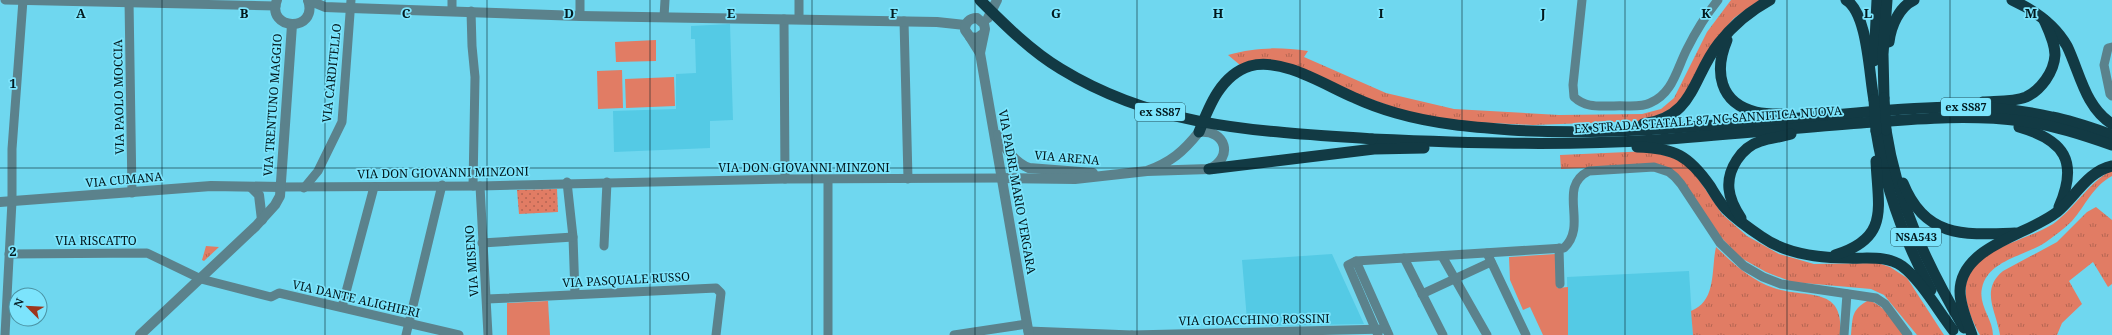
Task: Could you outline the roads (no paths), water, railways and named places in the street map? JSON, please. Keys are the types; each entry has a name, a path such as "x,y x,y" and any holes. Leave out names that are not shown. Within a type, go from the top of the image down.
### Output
{"highway":[{"name":"EX STRADA STATALE 87 NC SANNITICA NUOVA","path":"980,0 1028,46 1061,69 1097,88 1138,106 1178,118 1226,127 1372,139 1496,144 1605,132 1709,126 1816,121 1989,118 2050,126 2112,145"},
{"path":"1605,132 1661,121 1674,114 1686,102 1696,87 1710,56 1730,31 1742,18 1770,0"},
{"path":"1846,0 1856,12 1861,23 1879,99"},
{"name":"NSA543","path":"1877,0 1874,47 1885,178 1897,217 1913,256 1955,332"},
{"name":"NSA543","path":"1879,99 1883,84 1887,0"},
{"path":"1883,84 1894,24 1901,11 1914,0"},
{"path":"2012,0 2025,6 2057,32 2066,45 2095,108 2112,124"},
{"path":"1951,107 2025,97 2036,90 2046,80 2055,55 2052,38 2044,20"},
{"path":"1730,31 1719,63 1720,78 1728,96 1738,104 1756,112 1816,121"},
{"path":"1199,132 1213,99 1224,84 1239,71 1252,66 1266,64 1285,67 1355,98 1414,118 1550,138 1586,147 1654,148 1669,150 1683,156 1696,167 1725,208 1763,238 1784,248 1804,254 1886,259 1901,266 1914,277 1955,332"},
{"name":"EX STRADA STATALE 87 NC SANNITICA NUOVA","path":"1550,138 1662,139 1951,107 1993,108 2032,113 2080,124 2112,135"},
{"path":"1989,118 2040,133 2055,144 2064,154 2068,166 2068,178 2066,192 2058,211"},
{"path":"1745,225 1734,206 1729,190 1730,177 1735,162 1745,149 1760,141 1794,134 1816,121"},
{"path":"1831,256 1849,251 1861,244 1871,234 1876,222 1879,208 1875,150 1881,130"},
{"name":"NSA543","path":"1881,130 1889,152 1900,195 1913,230 1933,271 1968,335"},
{"path":"1209,169 1374,149 1496,144"},
{"path":"1889,152 1912,205 1922,216 1936,225 1967,234 2018,233"},
{"path":"1972,335 1962,303 1960,291 1963,277 1968,266 1976,258 2018,233 2033,227 2058,211 2094,174 2112,166"}],"street":[{"path":"5,0 276,3 280,19 292,25 302,22 307,17 310,7 308,0"},
{"path":"5,335 12,201 12,149 23,0"},
{"path":"308,0 325,7 351,4 452,5 472,11 580,16 904,21 965,25"},
{"path":"580,0 580,16"},
{"path":"664,17 665,0"},
{"path":"799,0 799,19"},
{"path":"1582,0 1573,85 1574,97 1578,101 1592,107 1650,104 1664,94 1676,75 1686,50 1704,18 1718,0"},
{"name":"VIA PAOLO MOCCIA","path":"129,2 132,193"},
{"name":"VIA CARDITELLO","path":"304,188 318,171 342,122 351,4"},
{"path":"965,25 970,20 995,4"},
{"name":"VIA PADRE MARIO VERGARA","path":"995,4 984,30 980,53 1028,330"},
{"name":"VIA MISENO","path":"472,11 471,34 475,77 476,186 487,299 488,335"},
{"path":"965,25 966,32 970,37 977,38 984,30 981,20 974,18"},
{"path":"784,19 785,179"},
{"path":"904,21 908,179"},
{"name":"VIA TRENTUNO MAGGIO","path":"140,335 262,220 275,205 280,196 292,25"},
{"name":"VIA PADRE MARIO VERGARA","path":"970,37 980,53"},
{"path":"2111,96 2104,65 2108,48 2112,47"},
{"name":"VIA ARENA","path":"993,126 1007,150 1023,166 1029,168 1074,171 1111,176"},
{"path":"1208,131 1216,135 1223,145 1223,158 1217,165 1209,169 1147,171 1164,165 1183,152 1199,132 1208,131"},
{"path":"1377,332 1352,263 1442,256 1489,258 1564,248 1574,236 1574,186 1582,174 1589,171 1654,167 1675,177 1720,243 1744,266 1763,277 1780,284 1876,298 1885,304 1908,335"},
{"name":"VIA ARENA","path":"1002,178 1074,179 1147,171"},
{"name":"VIA DON GIOVANNI MINZONI","path":"281,187 476,186 567,182 785,179 1002,178"},
{"path":"828,180 828,335"},
{"path":"567,182 573,237 575,294"},
{"path":"604,246 607,182"},
{"path":"406,335 442,185"},
{"name":"VIA CUMANA","path":"0,202 211,186 281,187"},
{"path":"251,187 260,195 262,220"},
{"path":"342,307 374,187"},
{"path":"482,243 573,237"},
{"path":"1559,248 1560,284"},
{"name":"VIA RISCATTO","path":"9,254 147,253 201,279"},
{"path":"1442,256 1487,335"},
{"path":"1404,258 1443,335"},
{"path":"1422,294 1455,279 1489,258"},
{"path":"1489,258 1526,335"},
{"name":"VIA GIOACCHINO ROSSINI","path":"954,335 1028,330 1132,335 1387,332 1352,263"},
{"name":"VIA DANTE ALIGHIERI","path":"201,279 271,297 279,293 459,335"},
{"name":"VIA PASQUALE RUSSO","path":"487,299 716,288 721,293 716,335"},
{"path":"1844,335 1847,294"}]}
